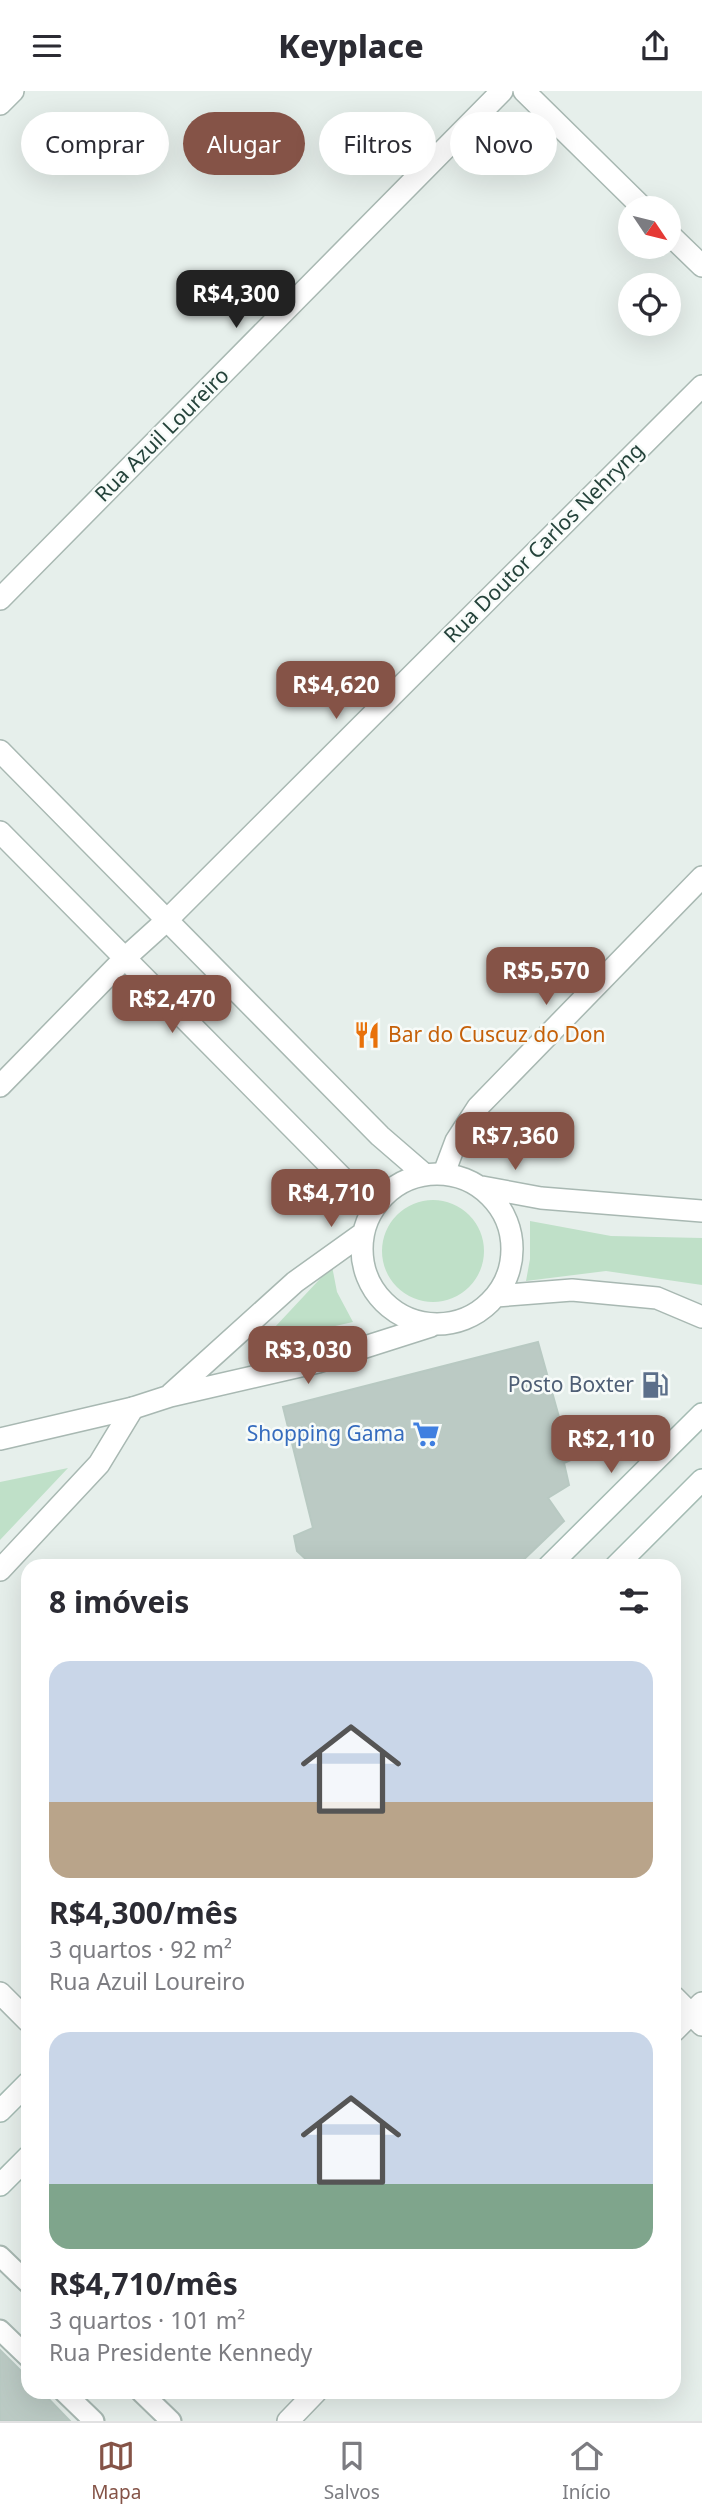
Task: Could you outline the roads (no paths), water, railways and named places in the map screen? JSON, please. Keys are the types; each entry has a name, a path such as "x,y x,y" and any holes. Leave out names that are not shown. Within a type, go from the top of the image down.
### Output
{"street":[{"path":"0,104 13,91"},
{"name":"Rua Azuil Loureiro","path":"0,599 502,91"},
{"path":"524,91 631,196"},
{"path":"681,246 702,266"},
{"name":"Rua Doutor Carlos Nehryng","path":"0,1086 125,958 166,921 702,386"},
{"path":"0,751 380,1136 434,1173"},
{"path":"0,831 373,1209"},
{"path":"434,1173 478,1107 702,877"},
{"path":"0,1439 318,1362 433,1325 455,1322 477,1313 496,1296 508,1275 513,1250 510,1226 499,1204 481,1187 464,1177 434,1173 395,1186 373,1209 362,1234 361,1256 366,1277 377,1296 393,1311 412,1321 433,1325"},
{"path":"481,1187 541,1198 702,1211"},
{"path":"170,1396 295,1282 362,1234"},
{"path":"496,1296 572,1290 657,1298 702,1317"},
{"path":"0,1570 99,1464 133,1408"},
{"path":"556,1559 702,1414"},
{"path":"623,1559 702,1480"},
{"path":"0,1993 21,2014"},
{"path":"681,2002 698,2014 681,2026"},
{"path":"0,2111 21,2090"},
{"path":"0,2185 21,2164"},
{"path":"288,2421 309,2399"}],"lane":[{"path":"0,2256 21,2276"},
{"path":"0,2330 21,2350"},
{"path":"71,2399 94,2421"},
{"path":"148,2399 171,2421"}],"place":[{"name":"Bar do Cuscuz do Don","path":"367,1035"},
{"name":"Posto Boxter","path":"655,1385"},
{"name":"Shopping Gama","path":"426,1434"}]}
